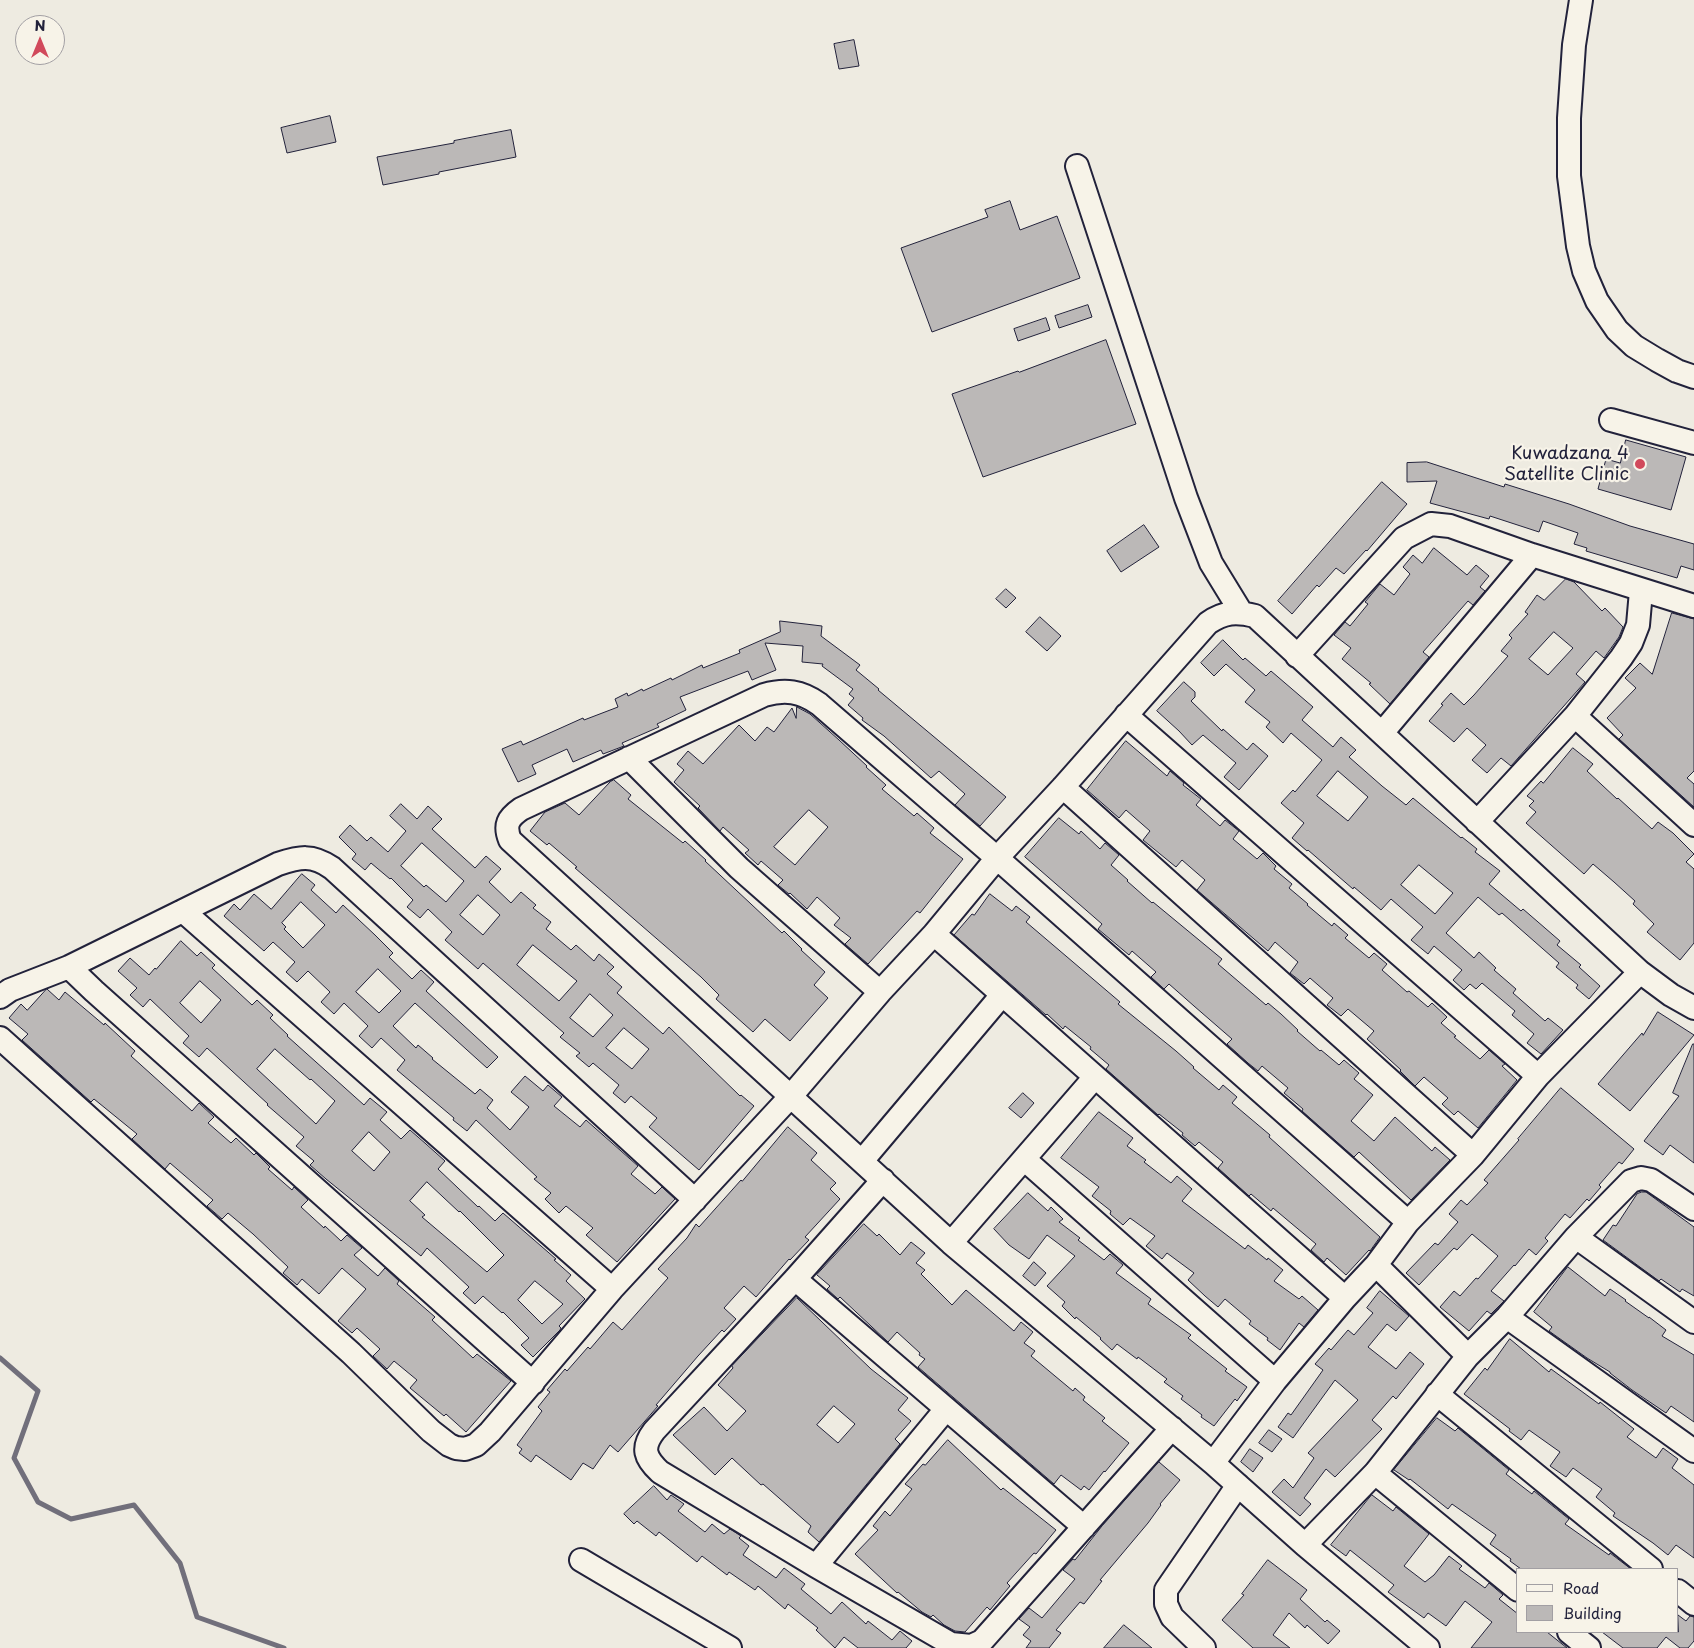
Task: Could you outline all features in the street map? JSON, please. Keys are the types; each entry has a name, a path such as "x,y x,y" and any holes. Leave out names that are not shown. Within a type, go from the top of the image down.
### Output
{"street":[{"path":"1581,0 1574,45 1569,118 1569,176 1578,246 1584,271 1597,301 1617,330 1634,346 1677,371 1694,377"},
{"path":"1077,166 1186,498 1211,563 1241,612"},
{"path":"1611,420 1694,443"},
{"path":"1297,656 1404,538 1432,524 1450,526 1641,591 1694,606"},
{"path":"1382,733 1532,555"},
{"path":"1477,822 1575,716 1631,643 1638,625 1641,591"},
{"path":"0,1038 351,1353 431,1431 449,1445 465,1449 476,1445 490,1432 612,1289 791,1096 880,992 934,934 997,858 1063,787 1208,623 1229,612 1241,612 1255,616 1640,972 1671,995 1693,1005"},
{"path":"1408,1222 997,858 819,704 800,693 777,692 764,695 521,809 512,816 508,823 507,831 510,840 951,1243 1172,1428 1305,1545 1428,1648"},
{"path":"1126,715 1538,1076"},
{"path":"1575,716 1694,825"},
{"path":"629,758 738,868 880,992"},
{"path":"1063,787 1472,1154"},
{"path":"0,997 10,990 69,967 278,864 294,858 310,857 321,860 694,1200"},
{"path":"183,911 612,1289"},
{"path":"934,934 1345,1298"},
{"path":"69,967 533,1383"},
{"path":"1213,1463 1275,1380 1345,1298 1376,1266 1408,1222 1472,1154 1538,1076 1640,972"},
{"path":"862,1161 1002,995"},
{"path":"951,1243 1096,1077"},
{"path":"1024,1160 1275,1380"},
{"path":"1305,1545 1374,1473 1468,1356 1507,1317 1576,1237 1631,1181 1641,1178 1651,1180 1694,1208"},
{"path":"883,1180 795,1279 654,1431 648,1439 646,1451 649,1462 660,1472 816,1566 951,1644 971,1646 982,1641 1172,1428"},
{"path":"1576,1237 1694,1322"},
{"path":"1376,1266 1468,1356"},
{"path":"795,1279 1084,1527"},
{"path":"1507,1317 1694,1450"},
{"path":"1437,1394 1650,1568"},
{"path":"816,1566 946,1409"},
{"path":"1374,1473 1516,1588"},
{"path":"1202,1647 1172,1617 1166,1604 1166,1590 1238,1485"},
{"path":"581,1560 730,1648"},
{"path":"1679,1592 1694,1604"},
{"path":"1570,1633 1589,1648"}],"building":[{"path":"854,40 859,66 839,69 834,44"},
{"path":"330,116 336,142 287,153 281,128"},
{"path":"511,130 516,157 383,185 377,157"},
{"path":"1010,201 1020,230 1057,216 1080,278 932,332 901,248 988,217 985,210"},
{"path":"1088,305 1092,317 1059,328 1055,316"},
{"path":"1046,318 1050,330 1018,341 1014,329"},
{"path":"1106,340 1136,424 983,477 952,394"},
{"path":"1626,440 1686,457 1671,510 1598,489 1606,459 1620,463"},
{"path":"1427,462 1504,487 1505,484 1630,526 1694,544 1694,570 1681,566 1677,578 1586,551 1587,548 1574,544 1578,533 1543,521 1539,532 1490,516 1489,519 1430,503 1437,481 1407,482 1407,463"},
{"path":"1382,482 1407,504 1367,551 1344,574 1336,568 1319,587 1317,585 1292,614 1278,601"},
{"path":"1144,525 1159,547 1121,572 1107,551"},
{"path":"1434,548 1467,575 1476,565 1489,576 1480,587 1485,591 1473,605 1468,601 1423,652 1429,657 1390,704 1369,684 1371,683 1342,659 1351,648 1334,635 1345,622 1350,626 1368,604 1365,602 1380,584 1394,595 1410,574 1403,567 1413,555 1422,563"},
{"path":"1566,579 1574,582 1602,611 1605,608 1623,627 1619,637 1604,658 1596,651 1576,674 1585,682 1511,766 1501,758 1487,773 1472,760 1486,745 1467,728 1454,742 1429,721 1451,693 1464,705 1474,695 1508,656 1501,651 1512,638 1509,635 1528,614 1525,612 1537,595 1544,600","holes":["1554,632 1573,648 1548,675 1529,659"]},
{"path":"1006,589 1016,598 1006,608 996,599"},
{"path":"1672,613 1694,619 1694,771 1687,778 1694,784 1694,807 1619,739 1623,735 1607,718 1636,688 1625,678 1640,663 1652,674"},
{"path":"1040,617 1061,636 1047,651 1026,632"},
{"path":"780,621 822,626 821,636 860,665 856,670 1006,797 980,826 955,805 965,794 939,771 931,778 884,736 862,720 863,718 848,705 854,698 849,694 853,689 822,666 823,664 802,662 803,646 765,643 776,670 752,680 748,671 680,697 686,710 657,724 659,727 622,743 624,746 603,754 601,750 573,762 567,749 532,765 536,774 518,782 502,749 521,741 523,745 583,718 584,720 618,707 615,699 627,693 628,696 642,689 643,691 671,678 672,680 702,665 703,668 740,653 739,650 780,632"},
{"path":"1223,640 1243,660 1245,658 1266,676 1271,671 1313,707 1302,720 1333,747 1341,737 1356,750 1349,757 1382,786 1406,805 1413,798 1477,849 1475,852 1500,871 1489,884 1521,911 1523,909 1560,941 1557,945 1581,965 1579,967 1600,986 1589,999 1576,988 1578,985 1556,967 1559,963 1502,913 1499,915 1478,897 1446,933 1474,958 1479,952 1496,968 1494,970 1516,989 1513,993 1545,1021 1548,1018 1563,1030 1541,1054 1527,1043 1534,1034 1512,1015 1515,1011 1482,983 1476,989 1470,984 1464,990 1453,980 1462,970 1434,946 1428,954 1411,940 1423,927 1391,899 1381,910 1292,838 1304,823 1281,803 1293,790 1295,792 1322,760 1291,733 1283,743 1266,727 1270,722 1245,702 1255,690 1226,664 1214,676 1201,663","holes":["1338,771 1368,797 1348,821 1317,796","1419,865 1453,893 1435,914 1401,885"]},
{"path":"1184,682 1195,692 1195,697 1191,701 1222,731 1223,729 1247,750 1253,743 1268,756 1239,790 1224,777 1236,763 1203,735 1192,745 1157,711"},
{"path":"797,707 810,714 886,785 882,789 914,816 917,813 934,828 930,833 963,859 920,913 917,911 868,964 845,944 851,938 834,925 840,918 817,897 807,909 778,885 783,880 761,861 758,865 745,853 749,850 723,827 720,831 698,808 700,806 674,782 684,770 677,764 688,751 703,764 739,725 755,741 767,727 774,732 792,708 796,718","holes":["809,810 828,827 795,865 774,847"]},
{"path":"1126,741 1167,776 1170,771 1184,783 1183,785 1201,799 1196,805 1220,826 1225,820 1239,831 1233,839 1257,859 1263,853 1276,866 1274,869 1292,884 1289,888 1332,926 1334,923 1348,935 1345,938 1369,958 1374,953 1387,964 1382,970 1407,992 1409,991 1428,1007 1432,1003 1447,1017 1441,1023 1456,1036 1454,1037 1480,1059 1489,1050 1505,1064 1502,1066 1517,1080 1478,1128 1458,1111 1454,1115 1442,1104 1448,1098 1424,1077 1415,1086 1401,1070 1367,1039 1374,1031 1348,1009 1341,1016 1327,1005 1333,998 1310,978 1304,984 1290,973 1298,962 1275,942 1268,951 1197,890 1205,880 1182,860 1176,867 1143,840 1150,831 1126,810 1119,818 1087,790"},
{"path":"1573,748 1593,764 1587,771 1617,799 1652,829 1658,822 1673,833 1694,854 1686,862 1694,869 1694,943 1680,960 1647,932 1654,924 1633,904 1635,901 1614,882 1593,864 1584,874 1526,823 1536,812 1529,806 1534,801 1527,796 1541,781 1543,783"},
{"path":"614,780 631,795 628,799 683,843 685,841 782,933 784,931 825,972 814,985 828,998 790,1041 765,1019 753,1032 716,999 719,995 701,977 575,868 577,867 549,843 547,845 530,831 545,812 565,803 579,815"},
{"path":"401,804 417,819 428,806 442,819 432,829 475,868 486,856 501,869 489,882 511,903 521,892 536,905 533,908 551,922 546,929 571,950 576,945 594,961 599,954 614,967 607,974 622,987 617,993 663,1034 669,1027 740,1096 754,1106 699,1170 649,1127 657,1118 631,1096 625,1103 613,1093 619,1085 593,1063 589,1067 576,1056 580,1053 560,1037 564,1033 483,963 478,969 445,940 452,932 428,909 420,918 407,907 413,900 391,878 371,863 365,870 352,859 356,854 339,837 350,825 367,841 371,837 388,852 406,831 390,816","holes":["422,843 464,881 446,902 426,885 424,887 401,866","478,895 500,915 483,935 460,915","533,945 577,981 559,1001 517,965","590,994 613,1015 593,1037 570,1018","624,1028 649,1049 632,1069 606,1048"]},
{"path":"1059,818 1079,834 1081,831 1100,849 1105,843 1119,855 1111,865 1152,903 1222,959 1218,964 1266,1005 1268,1003 1281,1014 1320,1051 1339,1065 1344,1060 1359,1073 1354,1079 1373,1095 1351,1121 1374,1141 1395,1117 1432,1151 1435,1147 1450,1160 1411,1200 1359,1152 1354,1157 1284,1093 1288,1088 1262,1066 1258,1071 1248,1063 1227,1044 1232,1039 1169,984 1164,989 1151,977 1156,972 1132,951 1129,955 1098,929 1102,924 1025,857"},
{"path":"302,874 315,885 311,890 336,913 343,905 375,935 393,953 389,957 412,979 421,970 434,982 426,991 498,1057 487,1068 415,1003 393,1026 416,1048 418,1045 475,1094 480,1089 493,1100 487,1108 510,1130 529,1107 511,1092 525,1076 543,1091 548,1085 562,1097 554,1106 580,1127 586,1120 638,1166 631,1174 655,1194 662,1187 675,1199 617,1262 586,1235 593,1228 566,1206 559,1213 545,1199 551,1193 534,1179 537,1177 476,1120 467,1131 397,1070 405,1060 381,1038 372,1048 359,1036 368,1026 344,1003 334,1014 321,1002 330,992 308,971 297,982 286,972 295,962 273,942 264,951 224,916 234,904 240,910 254,894 271,909","holes":["301,902 325,925 303,948 284,929 286,927 282,923","378,969 401,991 379,1013 356,992"]},
{"path":"990,894 1012,911 1016,906 1030,917 1026,922 1120,1002 1118,1004 1176,1051 1219,1090 1223,1085 1237,1097 1232,1103 1270,1135 1269,1137 1380,1237 1370,1251 1346,1275 1327,1258 1324,1262 1311,1250 1316,1244 1273,1208 1271,1211 1251,1194 1249,1196 1218,1168 1223,1162 1199,1142 1195,1146 1182,1135 1183,1133 1158,1115 1106,1069 1109,1065 1090,1049 1091,1047 1065,1026 1063,1029 954,935 972,914 974,915"},
{"path":"181,941 197,956 201,952 215,965 212,968 252,1005 257,1000 273,1015 270,1018 287,1036 364,1105 370,1098 387,1112 380,1120 401,1139 410,1130 445,1161 438,1169 478,1207 495,1221 503,1213 556,1259 554,1260 571,1275 566,1281 585,1299 559,1326 560,1330 533,1357 521,1345 529,1338 503,1312 483,1296 475,1304 463,1293 469,1287 427,1248 421,1256 310,1165 314,1161 296,1146 304,1137 207,1048 199,1057 183,1043 189,1036 150,999 143,1007 130,995 137,988 118,971 130,958 149,975","holes":["200,981 221,1000 201,1023 180,1003","275,1049 335,1101 316,1124 257,1069","369,1132 390,1152 374,1171 352,1151","427,1182 460,1211 504,1255 487,1272 422,1217 425,1215 410,1201","535,1281 563,1304 542,1324 518,1300"]},
{"path":"47,989 59,1000 65,992 104,1025 105,1023 135,1051 131,1056 192,1111 199,1103 214,1117 208,1123 231,1143 236,1138 254,1155 256,1153 270,1167 268,1169 292,1190 294,1187 308,1200 301,1207 324,1228 325,1226 341,1241 347,1235 362,1248 354,1255 378,1276 385,1268 399,1281 397,1284 435,1317 432,1320 473,1358 477,1354 511,1381 466,1432 446,1414 444,1416 410,1388 417,1380 394,1361 387,1369 373,1356 380,1349 357,1328 352,1333 338,1321 366,1289 342,1268 319,1294 302,1279 297,1285 283,1273 288,1267 253,1234 228,1213 222,1219 207,1206 213,1200 170,1163 165,1169 132,1139 137,1134 94,1099 91,1102 22,1040 28,1034 9,1018 21,1004 27,1010"},
{"path":"1658,1012 1694,1035 1630,1111 1598,1084 1642,1033 1643,1035"},
{"path":"1693,1044 1694,1163 1670,1145 1663,1155 1644,1141 1679,1096 1673,1093"},
{"path":"1561,1088 1634,1149 1622,1164 1619,1162 1599,1185 1601,1187 1589,1201 1587,1199 1570,1218 1565,1214 1545,1238 1548,1241 1536,1255 1529,1249 1514,1265 1491,1291 1504,1301 1491,1314 1487,1311 1469,1331 1440,1307 1454,1291 1460,1296 1498,1256 1472,1234 1457,1250 1454,1248 1419,1285 1406,1273 1435,1243 1438,1245 1458,1222 1449,1214 1461,1200 1467,1205 1488,1183 1484,1180"},
{"path":"1023,1093 1034,1103 1021,1118 1009,1108"},
{"path":"1099,1112 1133,1138 1127,1146 1146,1160 1144,1162 1171,1183 1177,1176 1192,1189 1182,1201 1245,1249 1248,1245 1283,1270 1274,1281 1299,1299 1302,1296 1318,1310 1304,1327 1299,1323 1280,1350 1249,1324 1251,1321 1225,1299 1218,1307 1205,1296 1188,1280 1194,1273 1167,1253 1162,1259 1146,1246 1155,1236 1130,1218 1123,1225 1110,1214 1111,1211 1092,1196 1099,1187 1061,1158"},
{"path":"788,1127 817,1153 811,1160 836,1183 830,1189 840,1199 805,1237 809,1240 789,1259 756,1297 744,1286 724,1308 736,1319 724,1332 722,1330 698,1356 618,1452 610,1445 593,1469 583,1463 571,1480 536,1455 531,1462 519,1453 522,1449 517,1445 542,1411 538,1407 550,1392 547,1390 588,1347 590,1349 613,1322 622,1330 668,1278 658,1269 687,1238 696,1224 699,1227 742,1181"},
{"path":"1646,1192 1694,1227 1694,1296 1682,1289 1680,1292 1661,1279 1659,1281 1603,1240 1613,1225 1616,1226 1637,1194"},
{"path":"1028,1193 1048,1211 1051,1207 1063,1219 1059,1222 1104,1260 1110,1254 1123,1265 1116,1273 1151,1299 1148,1304 1191,1335 1188,1338 1227,1369 1225,1371 1247,1387 1214,1426 1181,1399 1183,1396 1164,1382 1167,1379 1117,1344 1112,1350 1101,1338 1076,1317 1075,1319 1062,1306 1065,1302 1047,1286 1075,1256 1047,1235 1029,1259 1009,1245 994,1229"},
{"path":"864,1224 877,1236 879,1234 900,1255 911,1242 925,1253 916,1263 925,1270 921,1274 952,1305 966,1290 1014,1331 1021,1322 1033,1332 1024,1343 1035,1351 1031,1356 1073,1391 1075,1388 1085,1397 1083,1400 1105,1418 1102,1421 1129,1443 1089,1490 1084,1486 1081,1490 1061,1475 1054,1484 918,1367 925,1359 897,1332 888,1342 840,1297 838,1299 827,1289 830,1286 817,1275"},
{"path":"1034,1262 1046,1273 1035,1286 1023,1276"},
{"path":"1568,1267 1605,1296 1610,1289 1626,1300 1666,1330 1662,1336 1694,1355 1694,1422 1671,1406 1666,1413 1549,1331 1552,1327 1534,1312"},
{"path":"1380,1291 1409,1316 1396,1331 1387,1324 1368,1347 1396,1369 1410,1352 1424,1364 1396,1399 1393,1396 1372,1420 1382,1429 1335,1477 1326,1469 1304,1498 1311,1504 1300,1516 1272,1492 1284,1479 1293,1488 1314,1458 1308,1453 1358,1400 1335,1380 1293,1438 1278,1427 1288,1413 1291,1415 1323,1370 1315,1364 1329,1348 1331,1350 1348,1330 1354,1335 1373,1313 1367,1308"},
{"path":"797,1298 871,1369 908,1398 898,1410 911,1421 895,1439 900,1444 819,1542 808,1532 811,1526 763,1484 761,1485 732,1458 715,1475 673,1435 704,1407 727,1431 746,1411 718,1385 733,1368 732,1366","holes":["834,1406 855,1424 838,1443 817,1425"]},
{"path":"1510,1339 1549,1372 1551,1369 1599,1404 1600,1402 1634,1429 1627,1437 1656,1458 1663,1448 1678,1459 1672,1468 1694,1485 1694,1558 1676,1545 1668,1555 1613,1516 1615,1513 1596,1497 1602,1489 1573,1468 1566,1477 1550,1466 1560,1452 1529,1430 1521,1440 1509,1431 1510,1429 1464,1394 1485,1368 1487,1370"},
{"path":"1437,1418 1455,1431 1458,1428 1509,1470 1506,1474 1532,1494 1534,1491 1569,1519 1565,1524 1630,1568 1520,1568 1510,1561 1511,1559 1490,1544 1496,1535 1452,1504 1448,1509 1410,1479 1394,1470"},
{"path":"1269,1430 1282,1439 1272,1452 1259,1443"},
{"path":"948,1440 1001,1490 1003,1488 1056,1530 1036,1554 1034,1553 1007,1583 1010,1586 990,1610 987,1607 965,1632 955,1631 944,1625 933,1615 931,1617 922,1612 897,1593 855,1554 878,1530 873,1526 885,1511 890,1516 912,1489 905,1484"},
{"path":"1250,1449 1263,1458 1253,1472 1241,1462"},
{"path":"1159,1462 1180,1480 1160,1504 1148,1523 1100,1580 1102,1581 1084,1604 1080,1602 1056,1630 1061,1633 1049,1648 1026,1648 1031,1641 1023,1635 1030,1627 1019,1619 1029,1608 1042,1618 1075,1579 1063,1570 1073,1559 1075,1560 1102,1526"},
{"path":"654,1486 667,1500 671,1495 684,1504 678,1511 705,1532 712,1524 724,1534 730,1529 741,1536 739,1538 749,1546 743,1555 776,1578 784,1568 805,1584 801,1589 831,1614 842,1602 866,1624 868,1621 892,1640 900,1631 912,1641 906,1648 858,1648 844,1637 835,1648 816,1630 818,1628 788,1604 785,1609 758,1586 755,1590 729,1572 727,1575 702,1556 697,1562 659,1532 656,1536 637,1521 634,1524 624,1514"},
{"path":"1372,1495 1393,1511 1396,1507 1429,1534 1404,1566 1425,1582 1434,1575 1449,1556 1462,1566 1459,1569 1485,1588 1489,1583 1503,1595 1499,1599 1516,1612 1516,1633 1548,1633 1567,1648 1471,1648 1492,1622 1465,1601 1446,1626 1428,1613 1424,1618 1388,1592 1394,1585 1350,1550 1346,1556 1331,1545"},
{"path":"1268,1560 1307,1590 1300,1599 1325,1622 1327,1620 1340,1631 1328,1644 1307,1625 1305,1628 1289,1613 1273,1635 1290,1648 1253,1648 1222,1620 1244,1595 1242,1594"},
{"path":"1679,1616 1686,1621 1690,1616 1694,1617 1694,1641 1688,1648 1680,1648 1666,1637 1657,1648 1623,1648 1603,1633 1679,1633"},
{"path":"1124,1625 1152,1648 1104,1648"}],"waterway":[{"path":"0,1358 38,1391 14,1458 38,1502 71,1519 134,1505 180,1563 197,1617 284,1648"}],"place":[{"name":"Kuwadzana 4 Satellite Clinic","path":"1640,464"}]}
